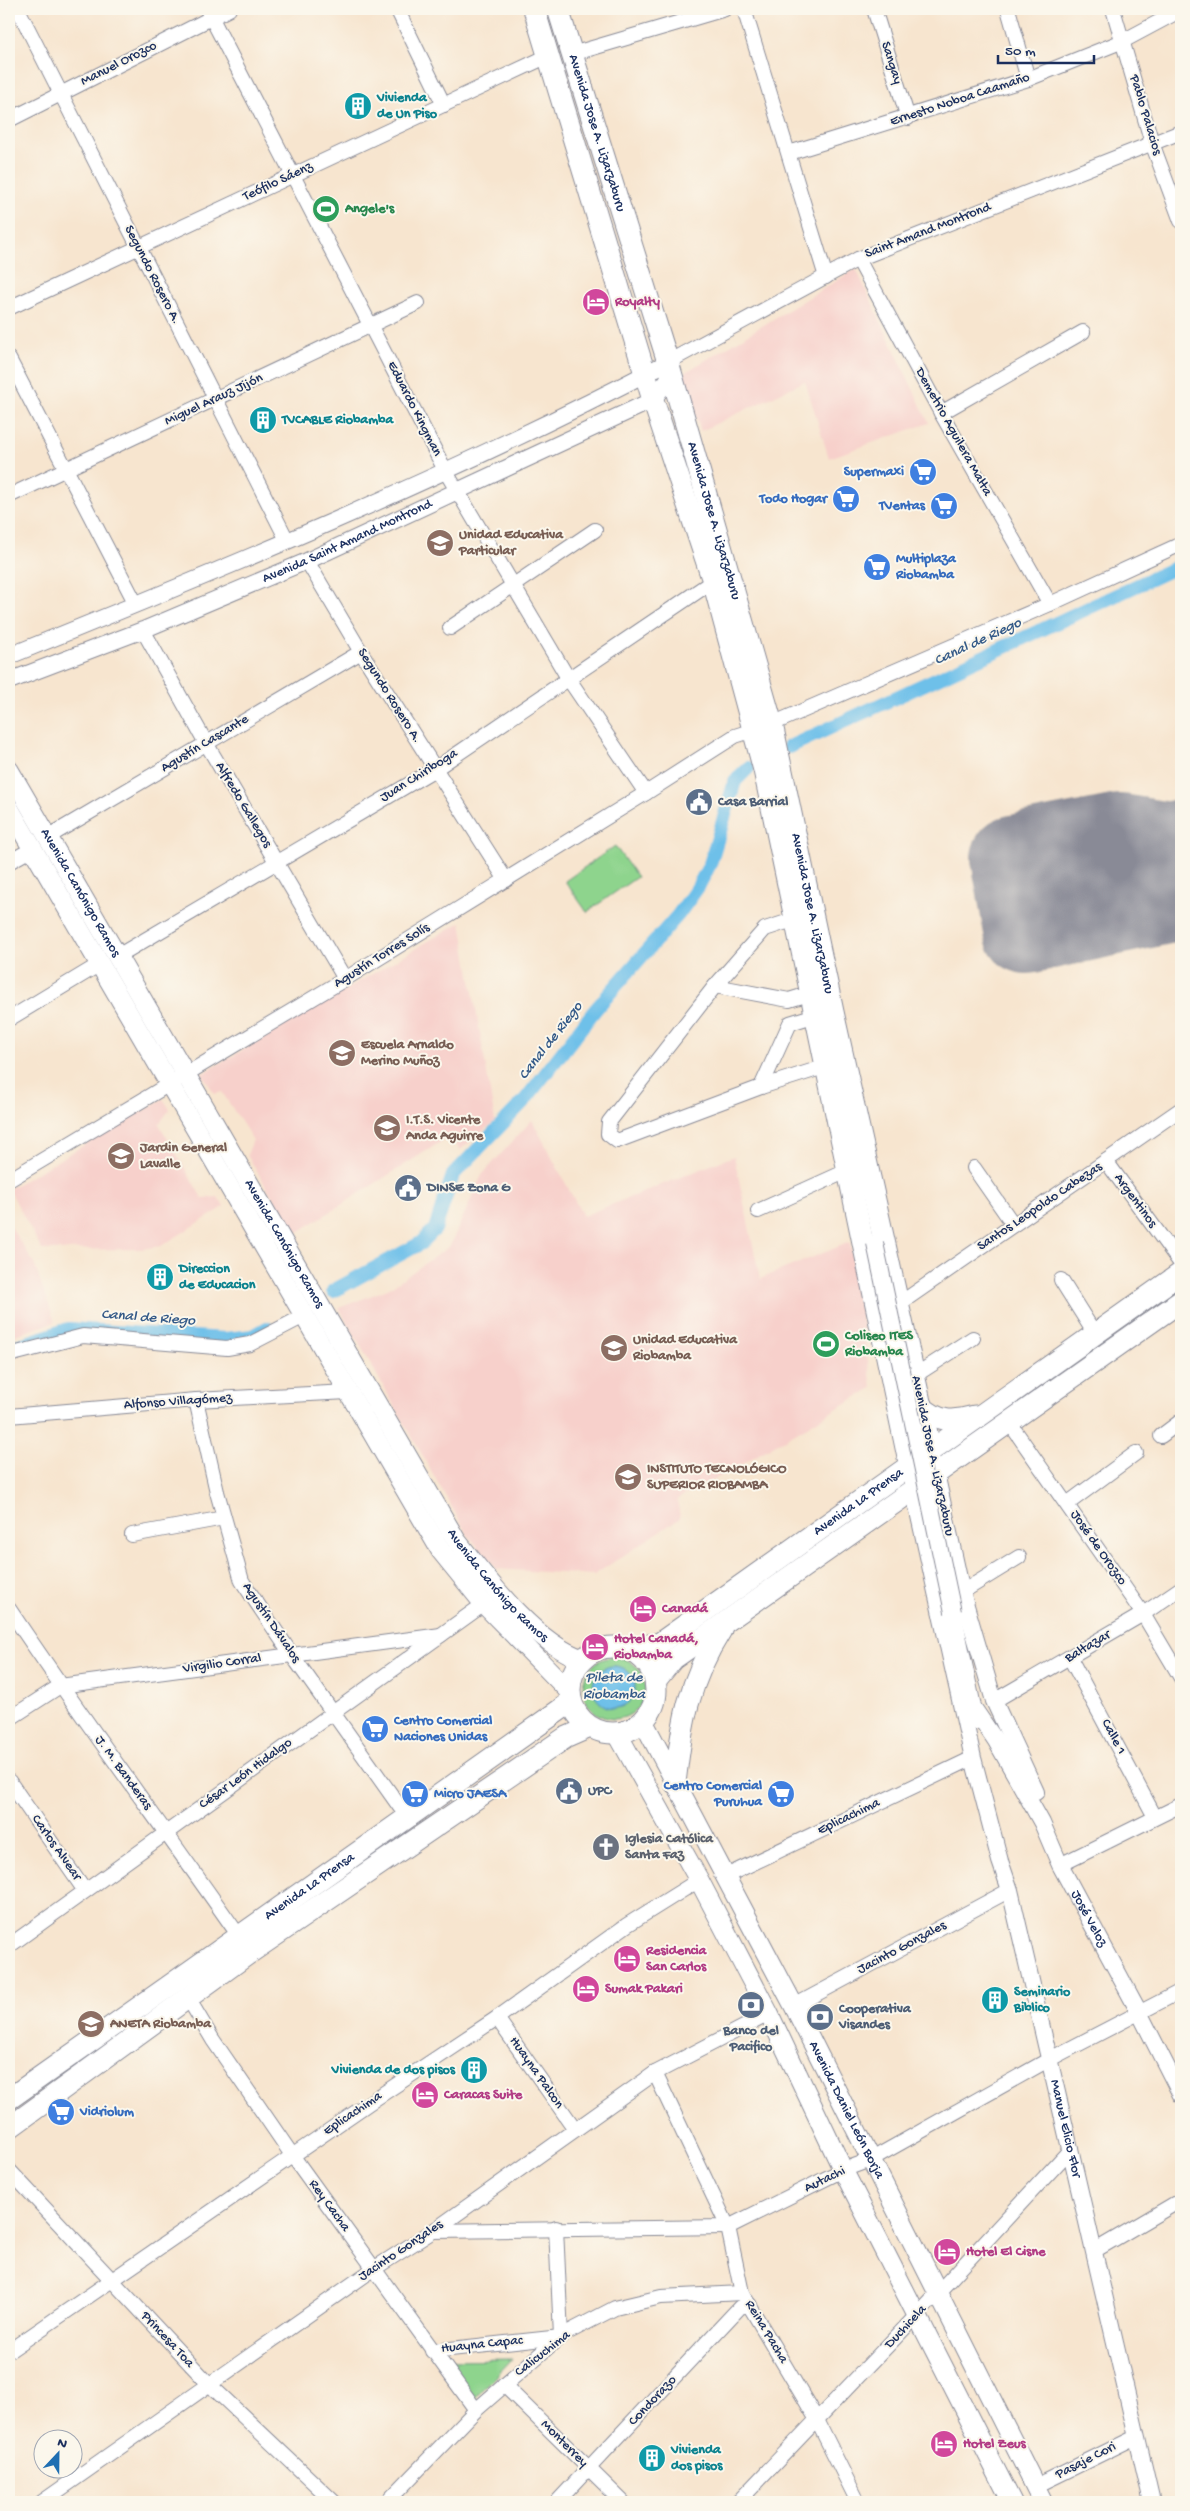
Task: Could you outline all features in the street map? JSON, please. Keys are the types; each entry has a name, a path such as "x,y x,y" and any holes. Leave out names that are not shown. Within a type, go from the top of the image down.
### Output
{"main road":[{"name":"Avenida Jose A. Lizarzaburu","path":"534,9 653,400 763,727 764,770 796,919 821,991 816,1015 858,1180 898,1304 931,1451"},
{"name":"Avenida Jose A. Lizarzaburu","path":"558,9 675,363 763,727 821,991 858,1180 910,1467"},
{"name":"Avenida Canónigo Ramos","path":"9,770 48,837 170,1085 441,1551 484,1604 570,1697"},
{"name":"Avenida Canónigo Ramos","path":"9,808 32,849 186,1076 456,1540 498,1593 550,1643 566,1654 582,1659"},
{"name":"Avenida La Prensa","path":"628,1650 660,1643 1181,1273"},
{"name":"Avenida La Prensa","path":"655,1681 673,1659 1181,1301"},
{"path":"921,1406 930,1414 942,1420 956,1421 985,1413"},
{"path":"675,1783 688,1698 704,1657 728,1620"},
{"path":"604,1647 628,1650 646,1662 655,1681 656,1696 651,1709 643,1721 631,1729 618,1733 603,1732 590,1726 578,1716 570,1697 575,1668 582,1659 604,1647"},
{"name":"Avenida La Prensa","path":"9,2099 407,1817 570,1697"},
{"name":"Avenida Daniel León Borja","path":"643,1721 794,2006 1039,2494"},
{"name":"Avenida La Prensa","path":"9,2128 188,1998 565,1738 590,1726"},
{"name":"Avenida Daniel León Borja","path":"618,1733 699,1880 769,2014 843,2170 918,2314 1010,2501"}],"street":[{"name":"Segundo Rosero A.","path":"18,9 287,540"},
{"name":"Manuel Orozco","path":"9,120 61,94 209,13 229,9"},
{"path":"397,9 444,105"},
{"path":"572,54 725,9"},
{"path":"744,9 826,277"},
{"name":"Sangay","path":"874,9 908,118"},
{"path":"1008,9 1028,79"},
{"name":"Pablo Palacios","path":"1113,9 1152,143 1181,221"},
{"name":"Ernesto Noboa Caamaño","path":"789,153 908,118 1028,79 1123,41 1181,10"},
{"name":"Eduardo Kingman","path":"209,13 294,174 446,472 568,678 646,793"},
{"name":"Teófilo Sáenz","path":"9,308 548,56"},
{"name":"Saint Amand Montrond","path":"675,363 858,259 1181,132"},
{"name":"Demetrio Aguilera Malta","path":"858,259 941,413 1050,604"},
{"name":"Miguel Arauz Jijón","path":"9,496 418,303"},
{"path":"941,413 1083,332"},
{"path":"9,359 136,604"},
{"name":"Avenida Saint Amand Montrond","path":"9,656 446,472 646,373 675,363"},
{"name":"Avenida Saint Amand Montrond","path":"9,682 143,630 307,561 653,400 675,363"},
{"path":"450,628 595,530"},
{"name":"Agustín Torres Solís","path":"11,1174 186,1076 506,880 735,736 763,727 1050,604 1181,544"},
{"name":"Segundo Rosero A.","path":"307,561 362,652 506,880"},
{"name":"Juan Chiriboga","path":"9,1019 435,768 713,581"},
{"name":"Alfredo Gallegos","path":"143,630 206,743 277,860 345,978"},
{"name":"Agustín Cascante","path":"48,837 362,652"},
{"path":"9,862 32,849"},
{"path":"796,919 765,929 715,986 609,1122 608,1134 617,1141 761,1087 828,1066"},
{"path":"715,986 789,1000 821,991"},
{"path":"761,1087 790,1023 816,1015"},
{"name":"Santos Leopoldo Cabezas","path":"898,1304 1181,1109"},
{"name":"Argentinos","path":"1106,1161 1181,1264"},
{"path":"974,1168 1013,1224"},
{"path":"758,1211 858,1180 875,1243 975,1710 977,1744 1000,1861"},
{"path":"1061,1280 1095,1334"},
{"path":"9,1355 83,1336 227,1348 250,1344 304,1316"},
{"path":"914,1376 973,1338"},
{"name":"Alfonso Villagómez","path":"9,1416 196,1400 348,1392"},
{"name":"Agustín Dávalos","path":"196,1400 224,1518 242,1581 407,1817"},
{"path":"1160,1436 1181,1421"},
{"name":"José de Orozco","path":"1009,1422 1143,1614 1181,1678"},
{"name":"Avenida Jose A. Lizarzaburu","path":"931,1451 962,1592 994,1702 1042,1805 1042,1823"},
{"path":"1067,1504 1136,1453"},
{"name":"Avenida Jose A. Lizarzaburu","path":"910,1467 913,1489 973,1758"},
{"path":"132,1536 224,1518"},
{"path":"962,1592 1018,1558"},
{"name":"Baltazar","path":"994,1702 1143,1614 1181,1588"},
{"name":"César León Hidalgo","path":"9,1946 333,1711 444,1635 484,1604"},
{"name":"J. M. Banderas","path":"9,1609 60,1686 239,1936"},
{"name":"Virgilio Corral","path":"9,1719 60,1686 444,1635"},
{"name":"Calle 1","path":"1070,1658 1155,1817"},
{"name":"José Veloz","path":"975,1710 996,1740 1042,1823 1060,1865 1181,2095"},
{"name":"Manuel Elicio Flor","path":"973,1758 1000,1861 1010,1890 1152,2502"},
{"name":"Eplicachima","path":"726,1876 973,1758"},
{"name":"Carlos Alvear","path":"9,1781 85,1891"},
{"path":"1060,1865 1181,1805"},
{"name":"Eplicachima","path":"9,2351 292,2155 498,2018 627,1925 699,1880"},
{"name":"Jacinto Gonzales","path":"794,2006 1010,1890"},
{"name":"Autachi","path":"433,2231 728,2227 843,2170 870,2160 1050,2059 1181,1992"},
{"name":"Rey Cacha","path":"188,1998 213,2040 292,2155 476,2410"},
{"name":"Jacinto Gonzales","path":"42,2502 375,2268 433,2231 655,2073 769,2014"},
{"name":"Huayna Palcon","path":"498,2018 575,2129"},
{"name":"Reina Pacha","path":"655,2073 728,2227 742,2293 817,2420 858,2502"},
{"name":"Duchicela","path":"738,2502 938,2294 1071,2149"},
{"name":"Princesa Toa","path":"9,2170 209,2384 334,2502"},
{"path":"1094,2251 1181,2200"},
{"path":"556,2228 561,2336"},
{"name":"Calicuchima","path":"387,2502 476,2410 561,2336 614,2308 661,2297 742,2293"},
{"name":"Condorazo","path":"557,2502 740,2307 750,2305"},
{"name":"Huayna Capac","path":"432,2351 561,2336"},
{"name":"Monterrey","path":"504,2385 623,2502"},
{"name":"Pasaje Cori","path":"1039,2494 1136,2436"}],"shaded area":[{"path":"856,269 929,423 829,458 805,381 701,431 681,375"},
{"path":"461,922 495,1121 460,1150 450,1136 295,1234 247,1155 253,1140 222,1092 215,1094 202,1074"},
{"name":"Jardin General Lavalle","path":"163,1099 170,1109 159,1124 202,1198 218,1197 224,1207 161,1246 141,1249 42,1250 9,1189"},
{"name":"Unidad Educativa Riobamba","path":"532,1120 583,1216 734,1156 760,1279 850,1242 872,1388 730,1471 677,1499 680,1518 594,1575 497,1569 467,1534 339,1308 388,1289 450,1246 482,1175"},
{"path":"9,1224 34,1264 55,1322 9,1337"}],"green space":[{"path":"615,846 637,877 587,912 565,881"},
{"path":"608,1657 620,1657 636,1666 643,1676 645,1688 643,1700 636,1710 620,1719 608,1719 597,1714 588,1705 583,1694 583,1682 588,1671 597,1662"},
{"path":"512,2359 473,2400 446,2360"}],"water":[{"name":"Pileta de Riobamba","path":"614,1666 629,1672 635,1687 629,1702 614,1708 599,1702 593,1687 599,1672"}],"waterway":[{"name":"Canal de Riego","path":"789,747 1181,565"},
{"name":"Canal de Riego","path":"333,1291 421,1243 435,1229 453,1175 525,1100 595,1010 678,915 698,887 710,864 735,781 748,768"},
{"name":"Canal de Riego","path":"9,1349 69,1329 225,1339 253,1336 267,1328"}],"runway":[{"path":"1181,842 1167,845 1120,837 1014,858 1027,931 1181,898"}],"place":[{"name":"Vivienda de Un Piso","path":"358,106"},
{"name":"Angele's","path":"326,209"},
{"name":"Royalty","path":"596,302"},
{"name":"TVCABLE Riobamba","path":"263,420"},
{"name":"Supermaxi","path":"923,472"},
{"name":"Todo Hogar","path":"846,499"},
{"name":"TVentas","path":"944,506"},
{"name":"Unidad Educativa Particular","path":"440,543"},
{"name":"Multiplaza Riobamba","path":"877,567"},
{"name":"Casa Barrial","path":"699,802"},
{"name":"Escuela Arnaldo Merino Muñoz","path":"342,1053"},
{"name":"I.T.S. Vicente Anda Aguirre","path":"387,1128"},
{"name":"Jardin General Lavalle","path":"121,1156"},
{"name":"DINSE Zona G","path":"408,1188"},
{"name":"Direccion de Educacion","path":"160,1277"},
{"name":"Coliseo ITES Riobamba","path":"826,1344"},
{"name":"Unidad Educativa Riobamba","path":"614,1348"},
{"name":"INSTITUTO TECNOLÓGICO SUPERIOR RIOBAMBA","path":"628,1477"},
{"name":"Canadá","path":"643,1609"},
{"name":"Hotel Canadá, Riobamba","path":"595,1647"},
{"name":"Centro Comercial Naciones Unidas","path":"375,1729"},
{"name":"UPC","path":"569,1791"},
{"name":"Micro JAESA","path":"415,1794"},
{"name":"Centro Comercial Puruhua","path":"781,1794"},
{"name":"Iglesia Católica Santa Faz","path":"606,1847"},
{"name":"Residencia San Carlos","path":"627,1959"},
{"name":"Sumak Pakari","path":"586,1989"},
{"name":"Seminario Biblico","path":"995,2000"},
{"name":"Banco del Pacifico","path":"751,2005"},
{"name":"Cooperativa Visandes","path":"820,2017"},
{"name":"ANETA Riobamba","path":"91,2024"},
{"name":"Vivienda de dos pisos","path":"474,2070"},
{"name":"Caracas Suite","path":"425,2095"},
{"name":"Vidriolum","path":"61,2112"},
{"name":"Hotel El Cisne","path":"947,2252"},
{"name":"Hotel Zeus","path":"944,2444"},
{"name":"Vivienda dos pisos","path":"652,2458"}]}
